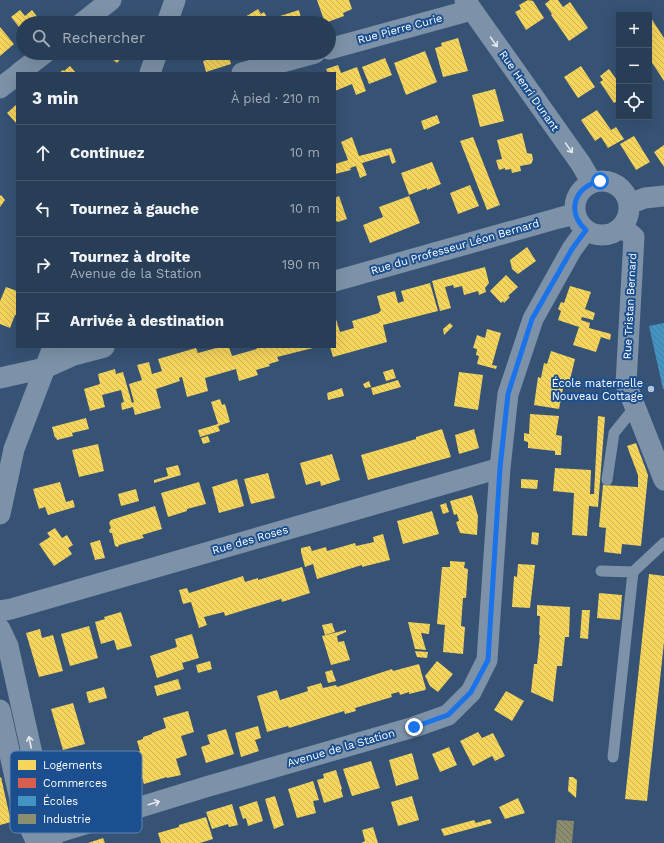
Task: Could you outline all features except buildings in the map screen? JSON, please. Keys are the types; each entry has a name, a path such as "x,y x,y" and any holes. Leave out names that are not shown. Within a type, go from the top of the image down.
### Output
{"street":[{"path":"91,16 111,0"},
{"path":"170,16 175,0"},
{"name":"Rue Pierre Curie","path":"336,47 468,5"},
{"name":"Rue Henri Dunant","path":"468,5 581,164 592,183"},
{"path":"20,72 35,60"},
{"path":"150,72 155,60"},
{"path":"246,72 289,60"},
{"path":"0,88 16,76"},
{"path":"604,181 616,184 622,189 627,196 629,204 627,220 622,227 616,232 601,236 593,234 581,222 575,207 576,199 580,192 592,183 604,181"},
{"path":"629,204 646,198 664,196"},
{"name":"Rue du Professeur Léon Bernard","path":"336,281 559,218 581,222"},
{"name":"Avenue de la Station","path":"142,808 209,786 414,727 448,715 471,692 488,660 500,468 508,394 532,319 572,249 581,222"},
{"name":"Rue Tristan Bernard","path":"622,227 634,237 626,384 664,480"},
{"path":"0,514 14,449 53,348"},
{"path":"0,378 45,368 74,356 101,348"},
{"name":"Rue des Roses","path":"0,610 11,610 500,468"},
{"path":"0,629 8,646 27,751"},
{"path":"0,710 10,755"},
{"name":"Avenue de la Station","path":"43,840 65,833"}],"lane":[{"path":"607,480 614,433 635,408"},
{"path":"613,757 633,572 664,543"},
{"path":"601,571 633,572"}],"place":[{"name":"École maternelle Nouveau Cottage","path":"651,389"}],"route":[{"path":"414,727 448,715 471,692 488,660 500,468 508,394 532,319 572,249 586,230 581,226 575,214 576,199 585,187 600,181"}]}
